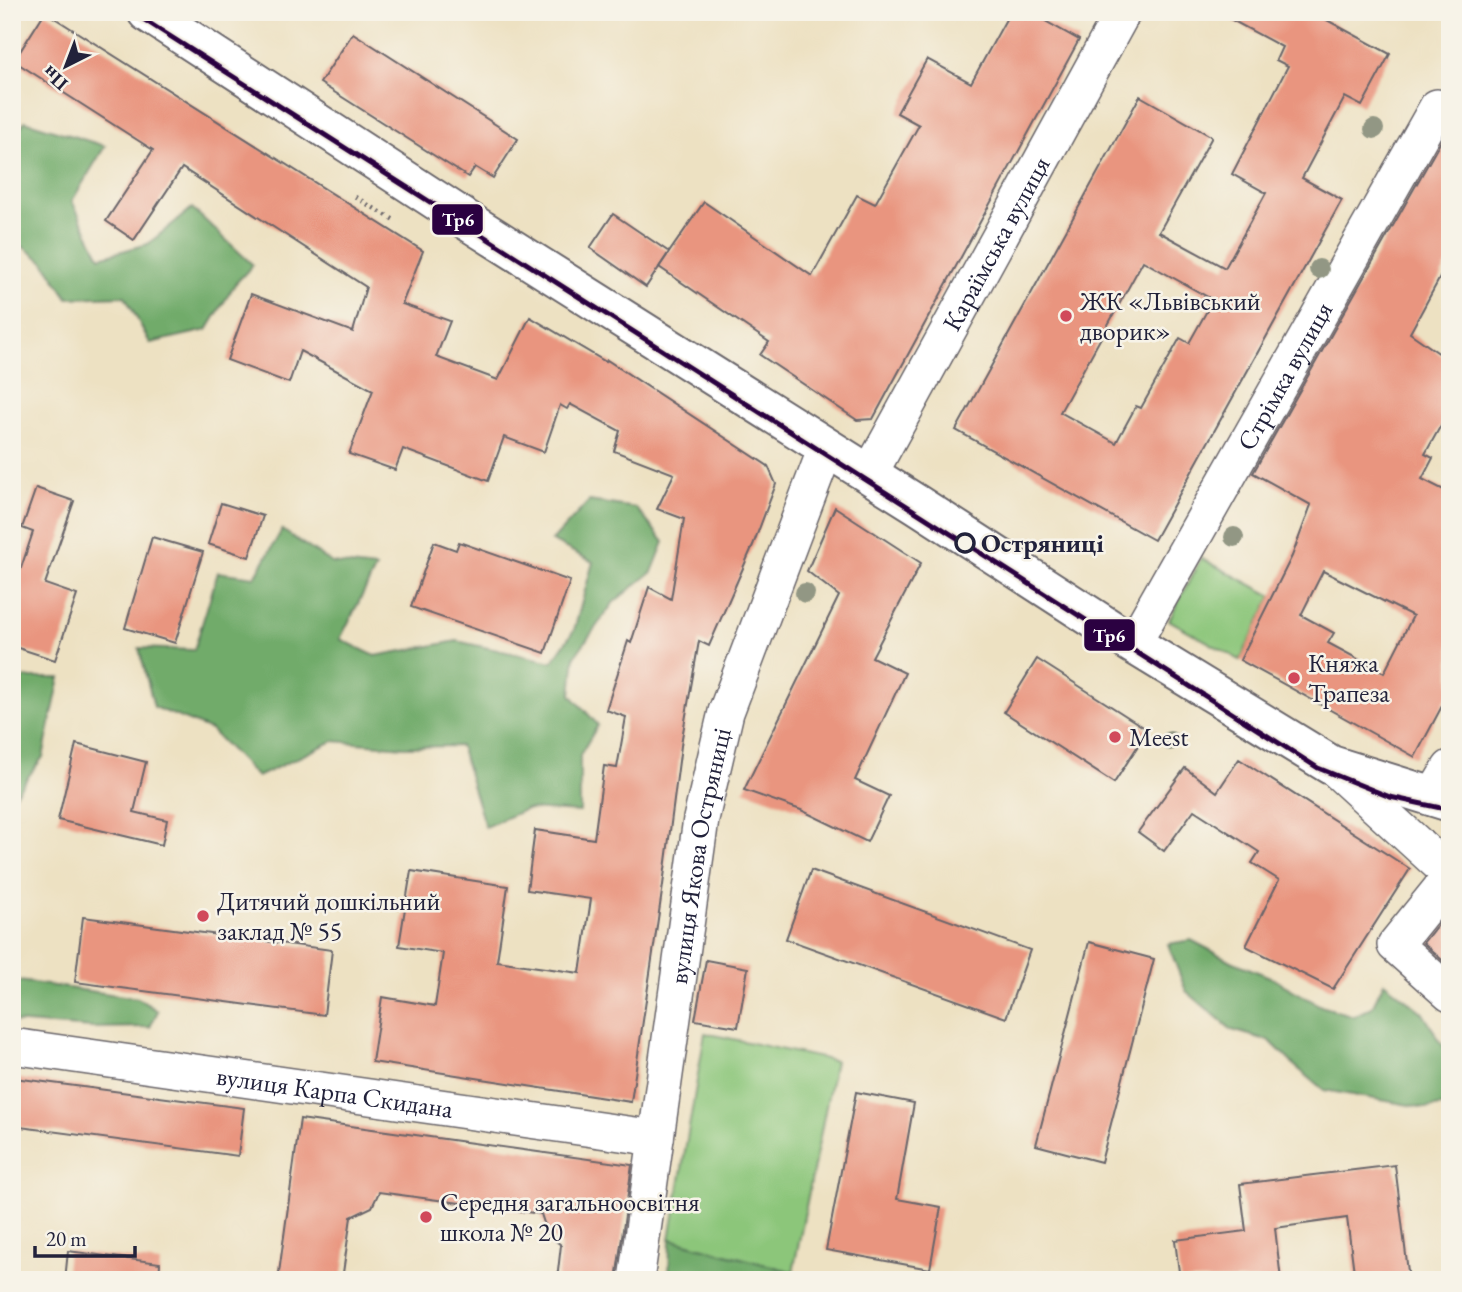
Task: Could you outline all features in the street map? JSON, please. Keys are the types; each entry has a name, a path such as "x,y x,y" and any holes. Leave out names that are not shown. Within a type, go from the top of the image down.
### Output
{"main road":[{"path":"147,12 471,223 1133,643 1331,765 1444,789"}],"street":[{"name":"Караїмська вулиця","path":"869,475 1123,12"},
{"name":"Стрімка вулиця","path":"1133,643 1437,107"},
{"name":"вулиця Якова Остряниці","path":"636,1280 701,820 726,712 826,448"},
{"path":"1331,765 1450,875 1395,945 1450,994"},
{"name":"вулиця Карпа Скидана","path":"12,1046 656,1138"}],"green space":[{"path":"25,121 105,146 72,201 100,257 148,244 192,208 253,265 235,284 207,330 150,343 125,296 68,298 44,262 12,239 12,138"},
{"path":"589,501 636,508 664,542 652,572 614,602 575,656 571,695 598,725 580,755 580,812 526,809 485,827 460,746 404,747 333,741 257,777 211,730 154,707 139,648 194,650 218,572 255,577 282,530 332,563 376,568 340,639 375,656 457,641 552,662 574,630 593,562 552,541"},
{"path":"1201,558 1272,596 1240,660 1169,620"},
{"path":"12,678 60,678 43,757 12,798"},
{"path":"1191,940 1270,977 1321,1006 1354,1016 1372,1007 1384,982 1422,1012 1444,1047 1450,1051 1450,1105 1426,1108 1324,1090 1270,1041 1232,1030 1186,991 1168,944"},
{"path":"12,980 138,998 158,1011 150,1027 92,1028 12,1022"},
{"path":"705,1033 835,1061 793,1272 670,1239"},
{"path":"670,1239 823,1280 669,1280"}],"building":[{"path":"45,12 423,251 402,304 450,321 436,357 498,380 530,317 606,362 607,360 768,466 776,484 753,545 709,646 699,641 682,738 631,1102 372,1062 382,997 435,1006 443,953 399,946 411,871 508,886 497,961 580,973 591,899 527,890 535,830 594,839 604,766 617,768 626,717 606,710 628,641 631,643 649,587 671,599 684,519 657,509 674,474 614,451 620,431 570,404 567,409 560,405 544,452 504,437 488,481 403,449 395,470 349,454 373,390 300,351 289,383 227,360 251,294 353,332 366,287 182,168 134,240 106,221 153,150 14,61"},
{"path":"1010,12 1029,12 1079,40 873,419 857,420 760,355 769,342 659,267 704,202 812,276 857,195 875,204 919,125 897,113 927,59 971,83"},
{"name":"ЖК «Львівський дворик»","path":"1217,12 1312,12 1390,54 1362,106 1345,97 1302,178 1342,200 1154,540 956,430 1140,96 1212,137 1159,232 1225,268 1266,193 1232,174 1288,66 1276,60 1282,47","holes":["1143,261 1213,300 1189,343 1180,338 1141,408 1136,406 1116,443 1060,412"]},
{"path":"353,33 518,139 493,178 475,167 468,177 320,83"},
{"path":"1450,125 1450,259 1410,333 1450,361 1450,409 1425,454 1433,458 1422,479 1450,493 1450,691 1415,757 1240,660 1292,556 1311,505 1253,473","holes":["1323,571 1413,616 1384,673 1328,643 1334,633 1301,615"]},
{"path":"613,214 669,252 646,287 590,248"},
{"path":"36,488 74,501 45,584 77,595 55,660 12,646 12,595 33,532 22,528"},
{"path":"221,503 263,516 249,557 208,544"},
{"path":"835,507 921,563 872,657 905,673 855,780 889,796 867,842 801,810 744,790 839,596 807,571"},
{"path":"152,537 203,552 175,643 125,628"},
{"path":"434,542 456,550 459,542 570,581 545,653 411,607"},
{"path":"1037,659 1148,730 1114,783 1004,712"},
{"path":"76,744 146,762 134,812 167,820 162,845 58,820"},
{"path":"1239,759 1410,869 1333,989 1246,946 1279,880 1252,863 1259,852 1194,810 1164,851 1138,832 1185,768 1217,792"},
{"path":"811,870 1030,950 1006,1018 786,939"},
{"path":"1450,909 1450,967 1423,943"},
{"path":"83,917 332,950 324,1015 75,982"},
{"path":"1089,942 1154,959 1101,1162 1036,1145"},
{"path":"706,960 748,968 738,1027 695,1020"},
{"path":"14,1078 244,1108 238,1156 12,1126"},
{"path":"856,1092 914,1103 897,1199 941,1207 930,1269 826,1250"},
{"path":"300,1119 632,1165 616,1280 557,1280 561,1245 548,1235 541,1214 379,1192 372,1207 351,1217 342,1280 278,1280"},
{"path":"1395,1165 1409,1280 1355,1280 1347,1218 1275,1228 1281,1280 1180,1280 1175,1240 1246,1231 1240,1184"},
{"path":"68,1251 160,1263 159,1280 65,1280"}],"transit line":[{"name":"Тр6","path":"132,12 1318,768 1390,797 1450,810"}],"place":[{"name":"ЖК «Львівський дворик»","path":"1066,316"},
{"name":"Остряниці","path":"965,543"},
{"name":"Княжа Трапеза","path":"1294,678"},
{"name":"Meest","path":"1115,737"},
{"name":"Дитячий дошкільний заклад № 55","path":"203,916"},
{"name":"Середня загальноосвітня школа № 20","path":"426,1217"}]}
